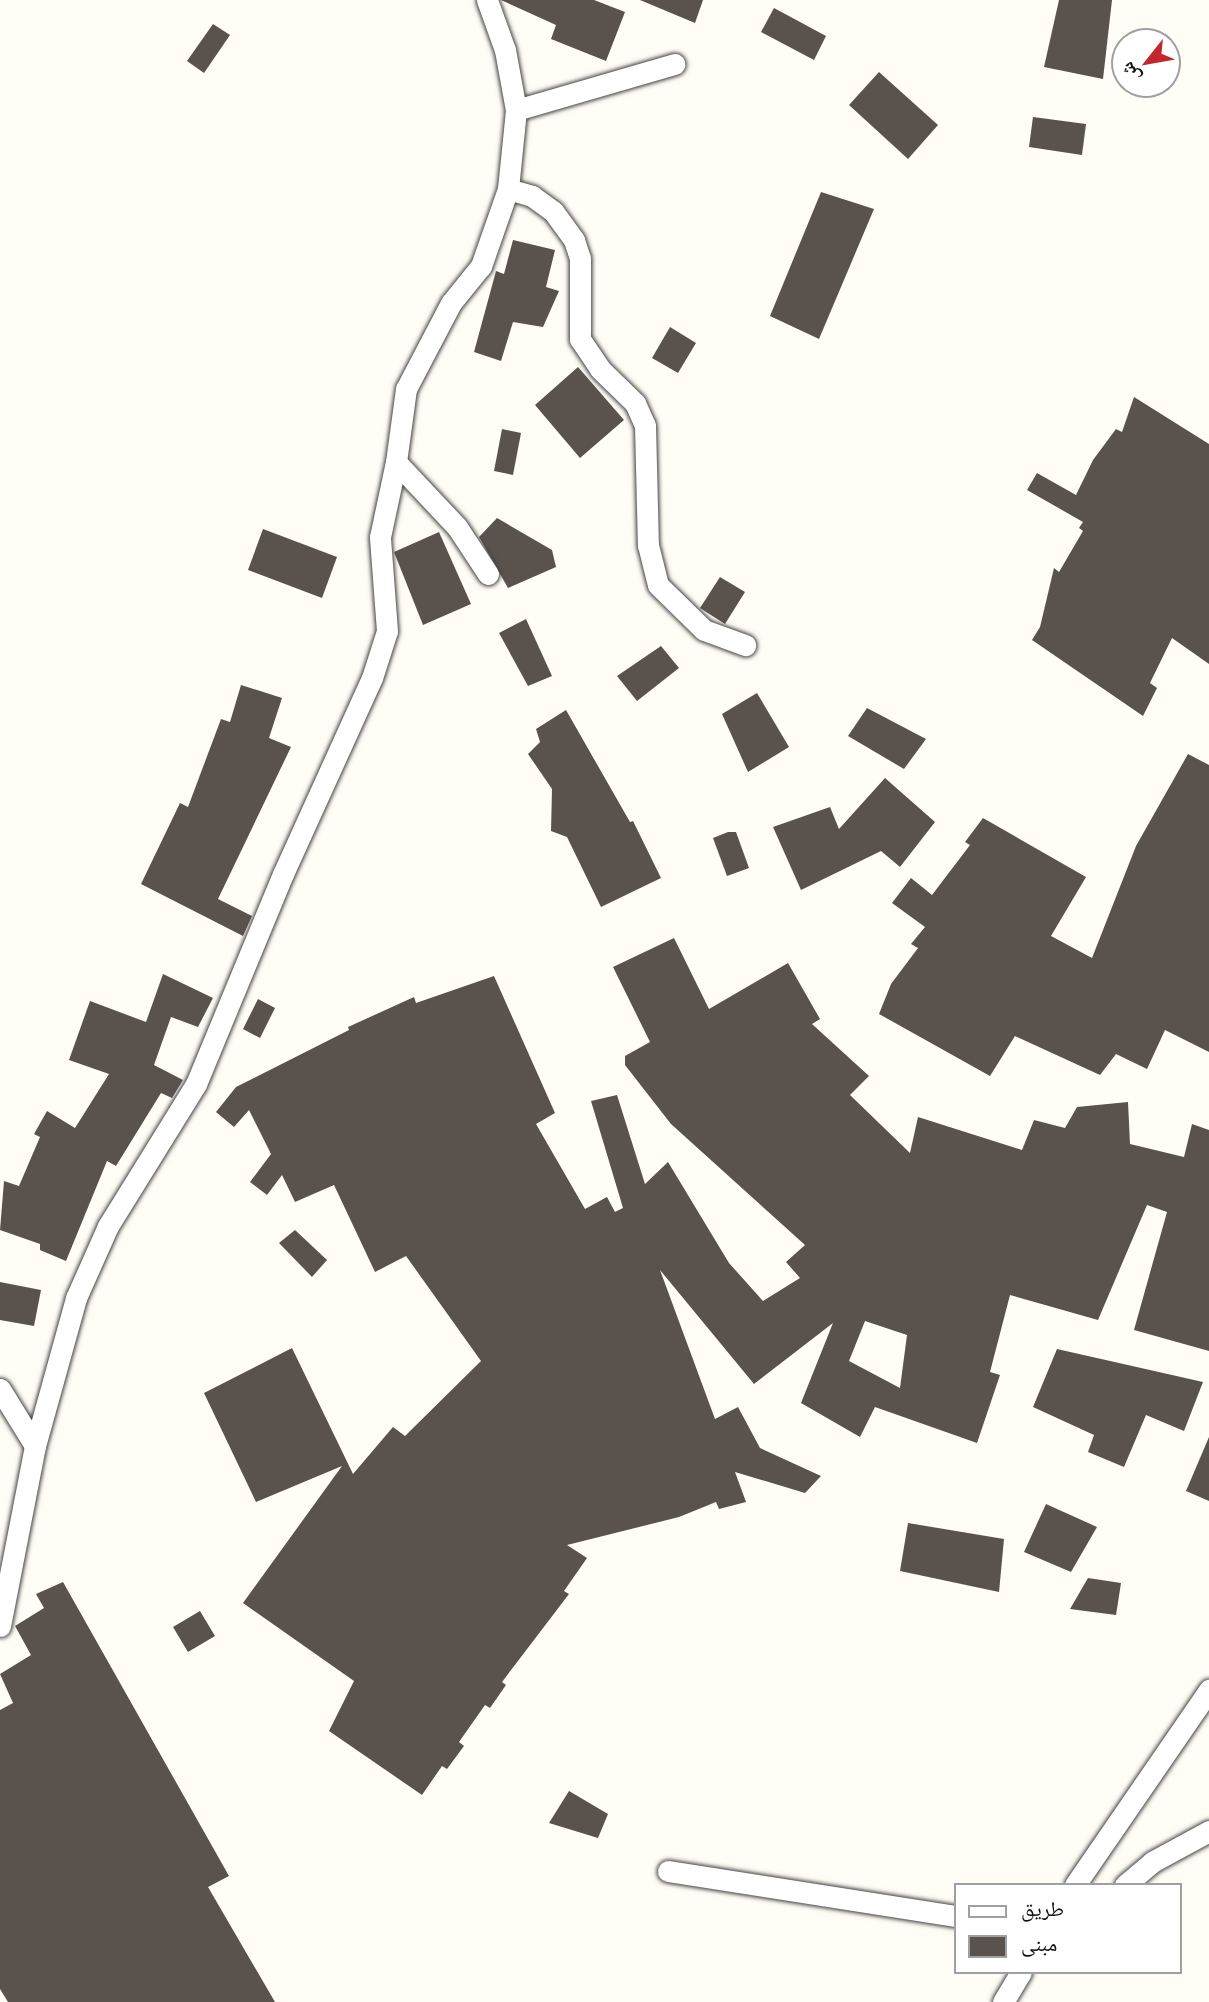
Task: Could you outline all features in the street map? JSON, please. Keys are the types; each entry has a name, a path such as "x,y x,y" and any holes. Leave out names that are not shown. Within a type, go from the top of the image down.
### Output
{"street":[{"path":"0,1626 35,1446 76,1298 108,1226 197,1084 283,874 372,678 387,631 380,537 396,462 406,389 451,303 481,266 508,189 516,110 505,50 486,0"},
{"path":"516,110 674,64"},
{"path":"508,189 532,195 553,211 574,240 580,258 580,340 600,369 635,403 645,425 648,545 658,585 704,630 745,645"},
{"path":"396,462 457,527 488,574"},
{"path":"0,1390 35,1446"},
{"path":"1076,1883 1209,1690"},
{"path":"1127,1883 1153,1862 1209,1831"},
{"path":"668,1871 954,1916"},
{"path":"1003,2002 1020,1974"}],"building":[{"path":"501,0 594,0 625,12 606,61 551,39 556,25"},
{"path":"640,0 703,0 695,23"},
{"path":"1059,0 1112,0 1103,79 1044,67"},
{"path":"774,8 826,36 814,60 761,32"},
{"path":"213,24 230,35 204,73 187,61"},
{"path":"879,72 938,125 908,159 849,105"},
{"path":"1033,117 1086,124 1082,155 1029,147"},
{"path":"821,192 874,209 819,339 770,316"},
{"path":"513,240 555,250 546,287 559,291 543,327 513,322 501,361 474,352 496,271 504,274"},
{"path":"670,327 696,343 678,373 652,358"},
{"path":"578,367 624,420 580,458 535,405"},
{"path":"1134,397 1209,444 1209,664 1172,638 1150,683 1157,688 1143,716 1032,640 1040,627 1054,568 1059,572 1083,531 1079,528 1083,522 1027,490 1037,473 1076,495 1093,460 1116,429 1122,432"},
{"path":"502,429 521,433 513,475 494,471"},
{"path":"497,518 552,550 556,567 508,588 479,537"},
{"path":"263,529 337,557 322,598 248,570"},
{"path":"439,532 471,604 423,625 394,552"},
{"path":"720,577 745,592 725,624 700,608"},
{"path":"526,619 552,676 528,686 499,633"},
{"path":"661,646 679,668 637,701 617,676"},
{"path":"241,685 282,698 269,738 291,747 218,899 252,916 243,936 141,884 180,803 188,807 221,719 230,722"},
{"path":"757,693 789,747 748,772 722,714"},
{"path":"867,708 926,739 904,769 848,736"},
{"path":"566,710 630,822 633,821 661,878 601,907 567,837 551,831 552,789 528,754 540,742 536,729"},
{"path":"1188,754 1209,765 1209,1052 1165,1030 1147,1069 1116,1054 1100,1075 1015,1036 990,1076 879,1014 891,984 918,948 911,944 925,927 892,903 911,878 932,895 970,845 965,842 983,818 1086,877 1051,936 1092,958 1136,846"},
{"path":"885,778 935,822 900,867 881,851 801,890 773,827 830,807 839,829"},
{"path":"736,832 749,868 727,876 713,838"},
{"path":"674,938 709,1009 788,963 820,1019 812,1024 869,1076 850,1095 910,1153 918,1117 1022,1150 1034,1120 1065,1128 1077,1107 1128,1102 1130,1144 1184,1157 1192,1124 1209,1130 1209,1351 1134,1330 1167,1212 1147,1205 1098,1320 1010,1295 990,1372 1000,1375 977,1443 875,1407 860,1437 801,1403 833,1323 754,1384 660,1270 715,1419 738,1407 760,1448 821,1476 805,1493 735,1472 746,1502 719,1509 716,1502 679,1517 567,1545 587,1558 564,1591 569,1594 502,1682 506,1685 490,1708 485,1705 459,1742 464,1746 447,1769 442,1766 422,1795 329,1731 354,1681 243,1603 342,1466 256,1502 204,1393 292,1348 353,1474 393,1427 405,1436 481,1361 406,1256 375,1272 334,1185 295,1202 282,1175 267,1195 250,1182 271,1154 249,1110 234,1127 216,1112 236,1087 349,1030 348,1027 414,997 416,1003 494,976 555,1113 536,1124 585,1209 607,1197 615,1212 623,1208 591,1101 617,1095 645,1184 668,1162 729,1263 763,1301 800,1278 786,1262 805,1245 671,1124 625,1065 625,1056 650,1042 613,967","holes":["865,1321 907,1335 900,1388 849,1361"]},
{"path":"163,974 213,998 198,1027 171,1017 154,1065 183,1080 172,1098 161,1093 116,1166 107,1161 66,1261 40,1250 40,1244 0,1230 4,1181 19,1186 40,1137 34,1134 47,1111 75,1128 109,1074 69,1060 90,1001 146,1022"},
{"path":"258,999 275,1008 260,1038 243,1029"},
{"path":"295,1230 327,1260 312,1277 279,1243"},
{"path":"0,1282 41,1290 34,1326 0,1320"},
{"path":"1057,1349 1203,1382 1184,1431 1146,1415 1124,1467 1088,1452 1094,1435 1033,1407"},
{"path":"1209,1437 1209,1501 1186,1491"},
{"path":"1046,1504 1097,1527 1071,1572 1024,1552"},
{"path":"908,1523 1004,1539 999,1592 900,1571"},
{"path":"1088,1578 1121,1583 1116,1615 1070,1609"},
{"path":"63,1582 229,1876 208,1887 275,2002 8,2002 0,1989 0,1710 13,1703 0,1674 31,1655 15,1626 44,1608 36,1594"},
{"path":"200,1611 215,1636 188,1652 173,1627"},
{"path":"569,1791 608,1814 598,1838 549,1823"}]}
